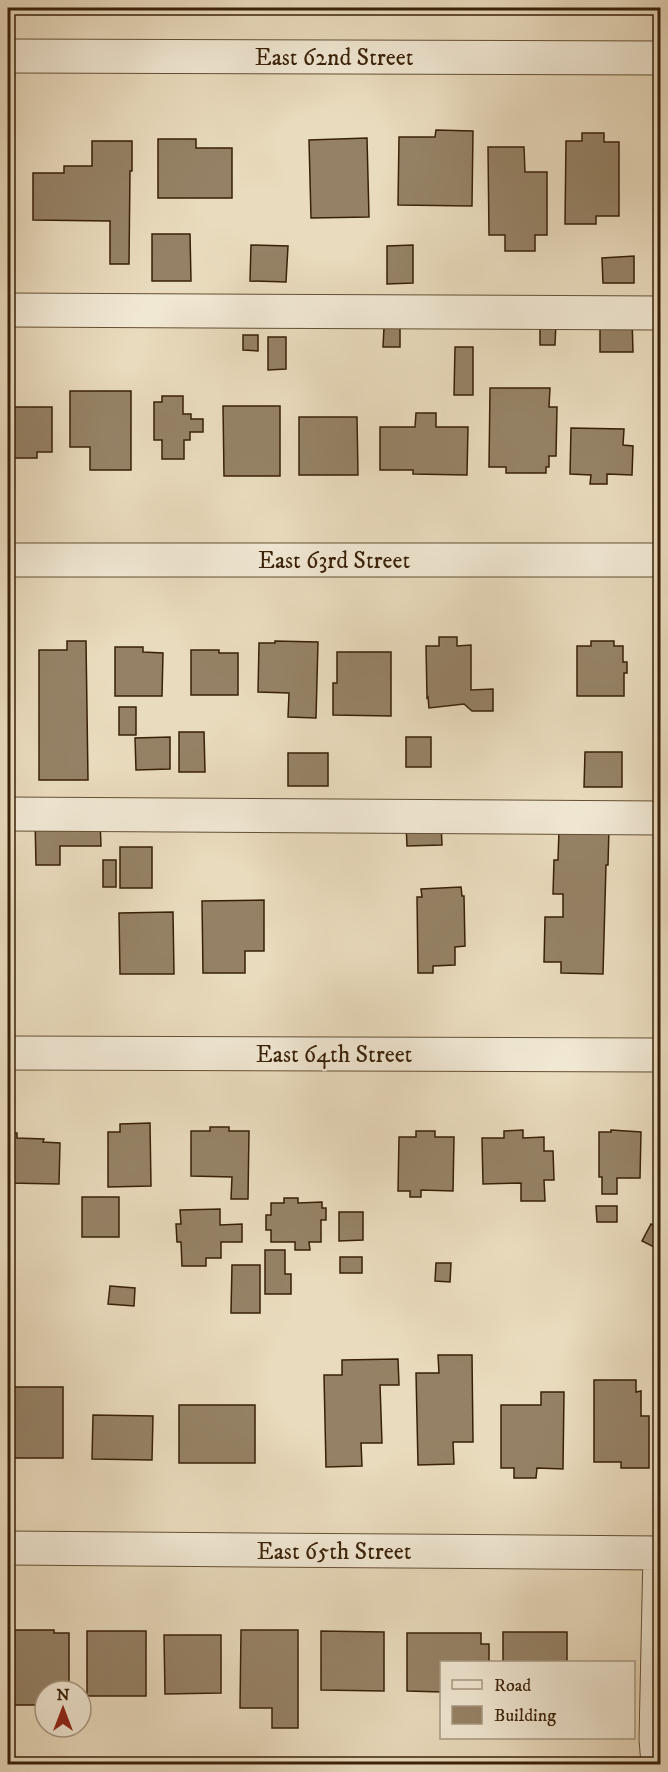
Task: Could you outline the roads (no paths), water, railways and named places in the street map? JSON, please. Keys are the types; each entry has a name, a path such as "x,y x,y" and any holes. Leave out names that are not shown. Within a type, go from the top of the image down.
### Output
{"street":[{"name":"East 62nd Street","path":"8,56 660,58"},
{"path":"8,309 660,313"},
{"name":"East 63rd Street","path":"8,560 660,560"},
{"path":"8,814 660,819"},
{"name":"East 64th Street","path":"8,1053 660,1055"},
{"name":"East 65th Street","path":"8,1548 660,1553"},
{"path":"658,1764 656,1739 660,1553"}]}
